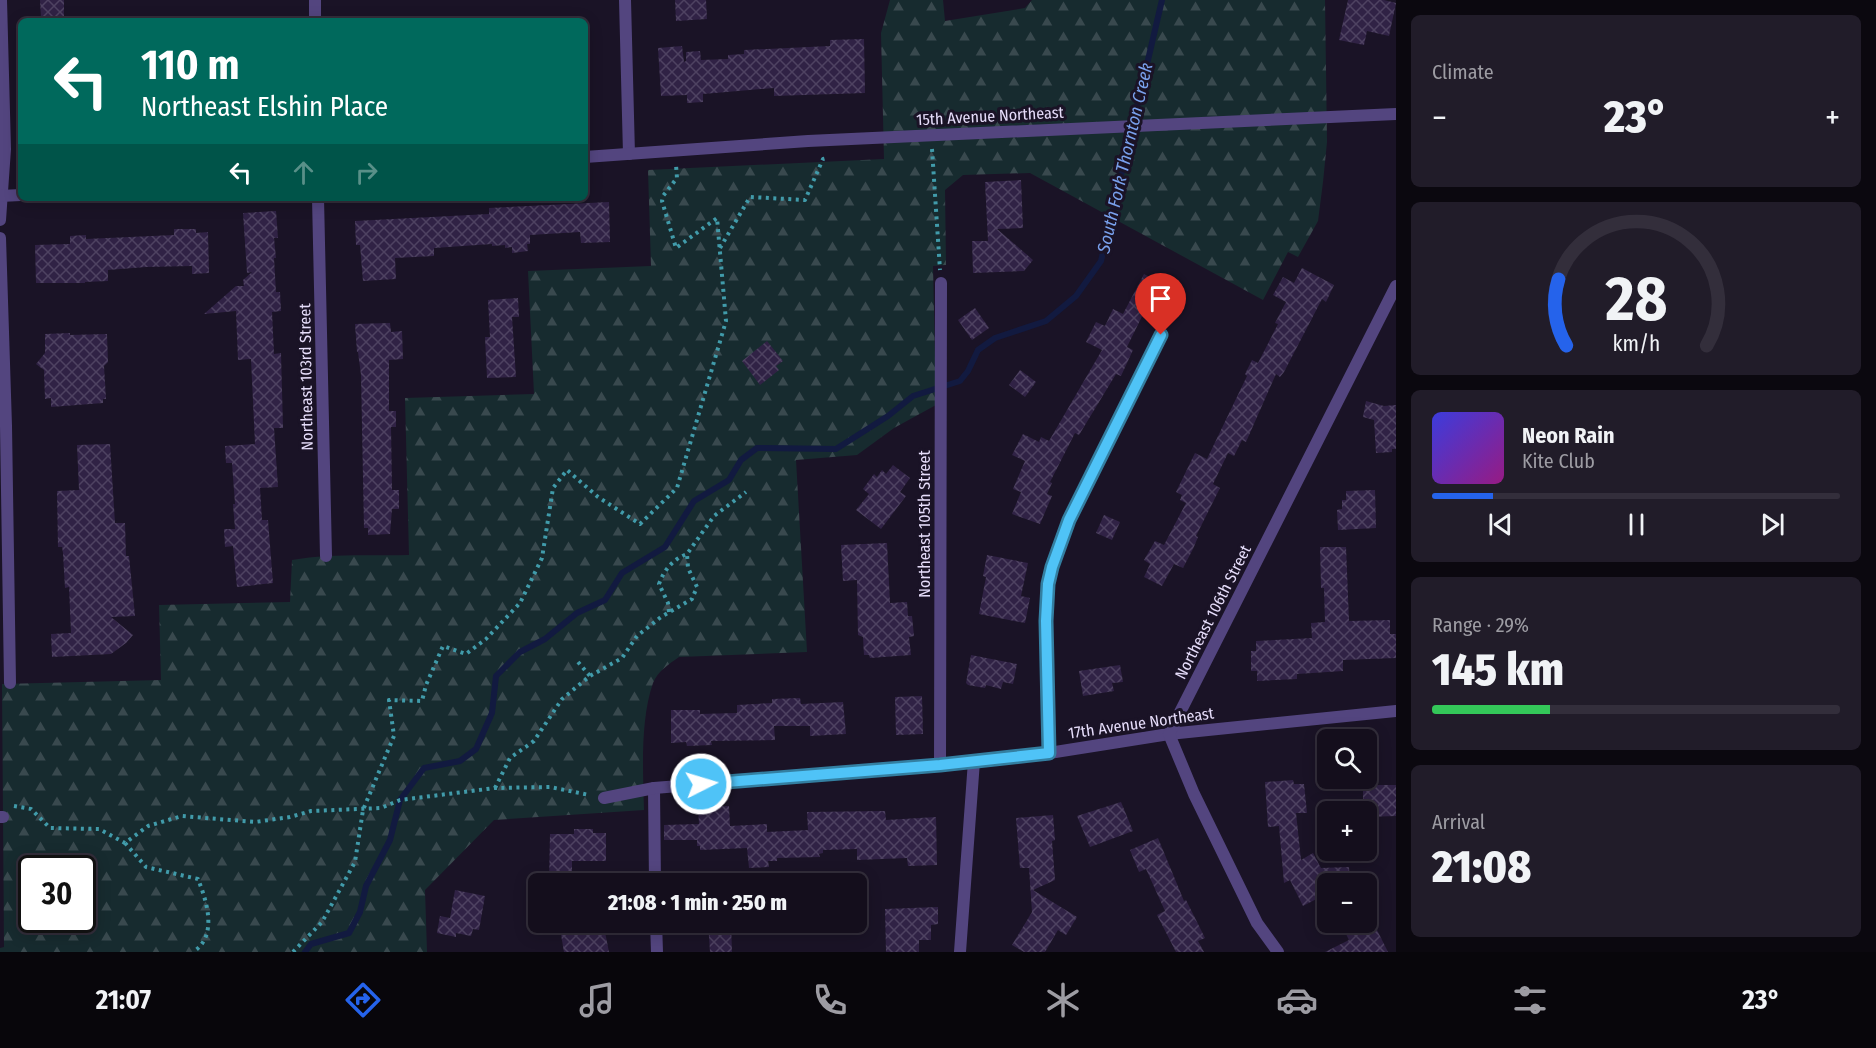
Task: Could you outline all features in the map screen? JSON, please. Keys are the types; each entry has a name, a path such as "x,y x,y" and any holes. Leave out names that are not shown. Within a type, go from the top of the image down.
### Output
{"street":[{"path":"0,220 5,149 1,0"},
{"path":"315,0 315,18"},
{"path":"625,0 629,154"},
{"name":"15th Avenue Northeast","path":"588,157 817,141 1396,114"},
{"path":"1,196 18,195"},
{"name":"Northeast 103rd Street","path":"318,201 326,556"},
{"path":"0,238 10,683"},
{"name":"Northeast 105th Street","path":"940,765 941,283"},
{"name":"Northeast 106th Street","path":"1169,734 1396,286"},
{"path":"1049,753 1046,621 1048,584 1052,567 1069,520 1161,335"},
{"name":"17th Avenue Northeast","path":"604,798 654,788 940,765 1049,753 1169,734 1396,711"},
{"path":"1169,734 1194,794 1257,923 1278,952"},
{"path":"960,952 974,761"},
{"path":"654,788 656,873"},
{"path":"656,933 657,952"}],"path":[{"path":"932,141 941,283"},
{"path":"293,952 322,922 355,862 363,810 394,736 388,700 422,701 426,685 443,646 466,654 486,639 519,603 542,558 553,488 567,470 598,497 640,524 677,488 726,321 717,218 676,248 662,201 663,196 677,178 676,151"},
{"path":"720,249 750,197 805,200 823,159 834,157"},
{"path":"669,612 668,603 659,584 663,573 678,558 687,554 714,516 746,492"},
{"path":"495,788 510,758 534,741 562,699 590,676 622,658 637,636 669,612 692,599 697,587 688,568 687,554"},
{"path":"578,662 590,676"},
{"path":"125,843 148,826 182,816 255,822 290,817 310,811 381,808 400,800 495,788 550,787 604,798"},
{"path":"1,817 15,806 31,809 50,828 99,829 125,843 146,867 198,879 205,898 209,928 200,947 193,952"}],"green space":[{"path":"890,0 943,0 945,21 1025,8 1032,0 1325,0 1327,142 1318,221 1298,257 1288,252 1263,300 1030,173 963,175 945,190 946,265 933,266 936,405 894,428 857,455 796,460 807,652 679,657 661,671 653,683 646,713 643,746 644,810 494,820 425,890 427,952 0,952 0,948 4,947 2,684 161,680 159,605 290,602 292,560 335,556 409,555 405,398 534,394 528,271 651,266 648,170 884,159 881,33"}],"building":[{"path":"40,0 64,0 64,16 41,17"},
{"path":"675,0 706,0 707,19 676,21"},
{"path":"1348,0 1384,0 1396,3 1389,36 1367,31 1364,45 1339,40"},
{"path":"864,39 865,93 774,96 774,88 703,94 703,102 687,103 687,95 661,96 658,48 682,46 684,62 686,52 700,51 701,60 728,59 728,55 744,54 744,50 830,46 830,40"},
{"path":"1021,180 1023,228 997,229 1033,260 1024,271 973,273 972,241 988,241 985,182"},
{"path":"609,202 610,242 581,243 580,232 530,235 530,244 527,244 528,251 512,253 512,247 505,248 505,245 492,246 492,244 434,248 434,256 395,258 396,279 363,281 360,245 356,245 355,221 489,214 489,208"},
{"path":"276,211 278,238 274,238 276,258 274,258 276,292 280,292 281,311 272,312 274,354 281,353 283,428 274,428 278,487 260,488 262,520 268,520 273,583 237,587 233,546 225,547 224,529 235,529 233,504 235,504 232,463 226,463 225,446 255,444 251,359 238,360 236,311 204,314 236,286 244,286 243,280 252,272 247,273 243,213"},
{"path":"174,229 196,229 196,233 208,232 209,273 192,274 192,266 146,267 108,270 108,281 36,283 35,245 70,244 70,236 86,235 86,239 174,235"},
{"path":"1302,268 1334,285 1326,302 1322,299 1284,372 1280,377 1276,374 1246,442 1242,440 1234,456 1228,453 1213,484 1220,488 1183,568 1174,564 1162,586 1144,577 1150,564 1144,560 1155,541 1164,545 1186,503 1180,500 1182,495 1176,492 1195,453 1207,459 1247,376 1245,374 1252,360 1258,363 1278,324 1275,323 1286,302 1273,295 1283,277 1294,283"},
{"path":"1144,274 1172,289 1161,308 1149,302 1127,347 1133,350 1121,376 1116,374 1079,435 1075,433 1050,482 1052,483 1047,494 1052,496 1040,524 1012,514 1021,492 1013,489 1025,461 1012,455 1023,434 1039,442 1041,437 1049,441 1102,350 1086,342 1096,322 1105,326 1113,309 1123,314"},
{"path":"518,298 519,317 512,317 516,377 487,378 485,337 490,337 488,300"},
{"path":"975,308 989,328 972,340 958,320"},
{"path":"390,323 391,332 402,331 403,359 389,360 389,411 396,411 396,427 391,427 392,490 399,490 399,509 392,509 390,534 368,535 368,528 364,528 361,375 355,324"},
{"path":"70,333 70,335 107,334 108,362 104,366 106,399 103,399 103,403 51,407 51,398 45,399 44,370 36,364 45,353 45,334"},
{"path":"767,341 783,361 776,366 779,370 760,385 742,361"},
{"path":"1020,370 1036,382 1025,397 1009,385"},
{"path":"1366,401 1384,406 1396,405 1396,449 1392,449 1392,452 1376,453 1374,420 1363,417"},
{"path":"110,444 115,523 125,523 126,556 129,556 135,616 111,617 133,635 111,654 52,657 51,634 71,633 69,587 65,588 62,547 58,547 57,491 79,490 77,445"},
{"path":"893,465 910,478 900,492 906,496 881,529 856,510 869,494 863,489 874,474 877,477 882,470 886,474"},
{"path":"1375,490 1376,528 1338,530 1337,510 1342,509 1342,500 1346,500 1346,491"},
{"path":"1104,515 1120,522 1112,540 1096,533"},
{"path":"887,543 890,603 907,602 908,616 912,616 914,636 909,637 911,655 870,658 869,655 864,655 863,637 858,635 857,580 843,581 841,545"},
{"path":"1320,547 1346,547 1349,621 1390,620 1390,634 1396,634 1396,658 1343,660 1343,671 1297,674 1297,679 1257,681 1257,671 1251,671 1251,651 1256,651 1256,641 1312,638 1311,623 1325,622"},
{"path":"987,555 1028,563 1021,596 1030,598 1025,623 979,614 986,577 983,576"},
{"path":"971,655 1017,664 1013,684 1003,682 1001,689 986,685 985,688 968,685 966,683"},
{"path":"1120,665 1123,682 1112,683 1114,691 1083,696 1079,671"},
{"path":"922,696 923,734 896,735 895,697"},
{"path":"800,698 801,704 843,702 846,734 810,736 810,726 774,726 775,740 711,741 712,745 687,746 686,742 671,743 671,710 700,710 700,714 737,713 737,705 772,703 772,699"},
{"path":"1293,780 1294,784 1304,784 1307,813 1296,813 1301,860 1313,853 1321,868 1349,867 1349,873 1317,873 1317,899 1303,906 1290,880 1284,883 1279,826 1268,827 1265,782"},
{"path":"1377,785 1396,785 1396,816 1377,817 1377,801 1363,801 1363,789 1377,789"},
{"path":"1121,802 1133,831 1090,847 1077,816"},
{"path":"729,806 730,826 767,824 767,832 808,830 807,812 885,811 886,820 936,817 937,865 908,866 907,858 857,860 857,849 823,850 823,853 819,854 820,857 777,858 777,861 768,861 769,867 749,868 747,848 700,850 697,840 664,840 664,825 699,824 698,807"},
{"path":"1053,815 1055,880 1033,890 1077,917 1066,935 1058,930 1045,952 1024,952 1012,945 1032,912 1029,868 1020,868 1016,818"},
{"path":"574,829 593,829 593,833 606,833 606,861 572,861 572,873 549,873 550,834 574,834"},
{"path":"1158,838 1184,901 1186,900 1205,938 1198,941 1204,952 1176,952 1157,915 1165,911 1146,869 1139,872 1130,850"},
{"path":"455,890 485,896 479,930 473,929 471,936 456,933 456,937 437,933 440,916 450,918"},
{"path":"938,907 938,924 931,925 931,940 919,940 919,952 886,952 885,909"},
{"path":"1377,930 1388,952 1325,952 1349,940 1346,933 1377,933"},
{"path":"561,933 605,933 609,952 564,952"},
{"path":"709,933 731,933 732,952 710,952"}],"waterway":[{"name":"South Fork Thornton Creek","path":"305,952 311,944 349,933 360,912 366,886 390,840 400,800 424,768 460,761 476,749 492,713 496,676 520,652 545,639 577,613 605,600 622,573 665,547 694,501 729,480 741,460 757,448 836,449 888,416 913,396 960,381 968,371 978,350 995,338 1046,321 1076,296 1101,261 1162,0"}],"route":[{"path":"701,784 940,765 1049,753 1046,603 1052,567 1069,520 1161,335"}]}
